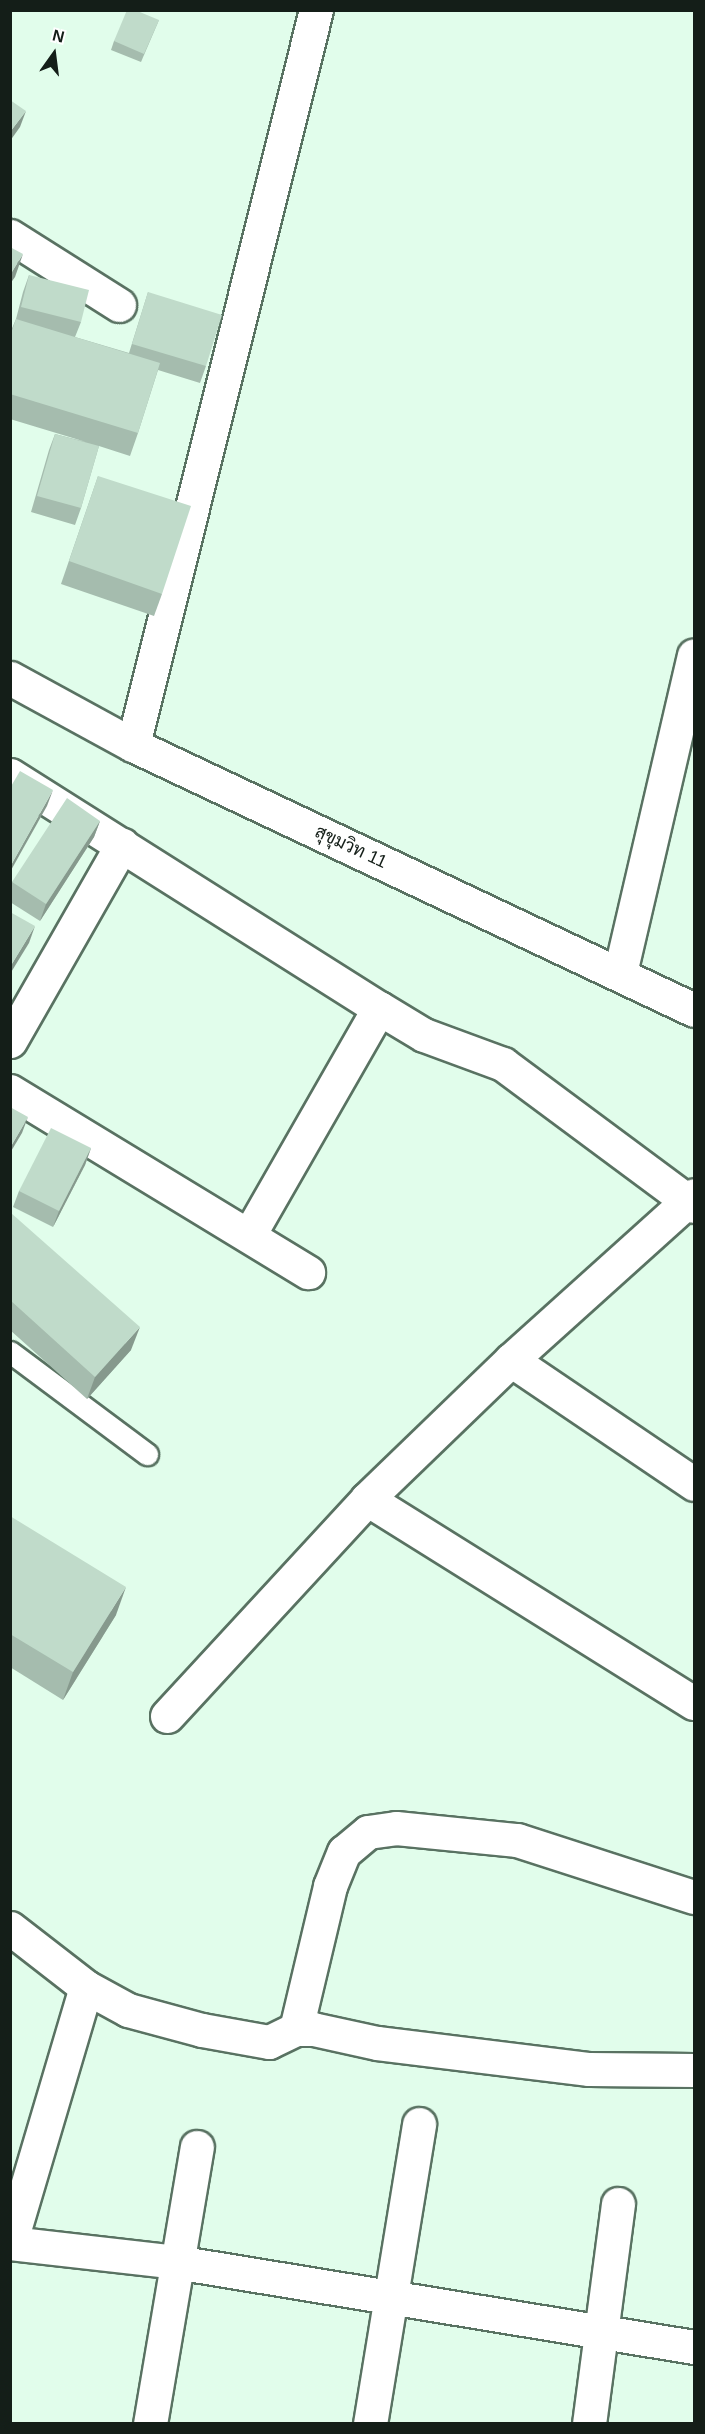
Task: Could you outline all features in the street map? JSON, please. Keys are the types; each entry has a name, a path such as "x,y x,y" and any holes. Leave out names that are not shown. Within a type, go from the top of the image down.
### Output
{"street":[{"path":"133,745 316,10"},
{"path":"10,236 119,305"},
{"path":"620,973 694,664"},
{"name":"สุขุมวิท 11","path":"10,678 133,745 620,973 694,1010"},
{"path":"10,775 424,1035 503,1064 693,1201 511,1360 367,1499 167,1716"},
{"path":"10,1041 122,845"},
{"path":"249,1235 379,1008"},
{"path":"10,1092 308,1272"},
{"path":"511,1360 694,1484"},
{"path":"367,1499 694,1703"},
{"path":"296,2029 330,1886 344,1852 368,1832 396,1828 517,1840 694,1897"},
{"path":"10,1928 86,1987 128,2010 202,2030 269,2042 296,2029 589,2069 694,2070"},
{"path":"86,1987 10,2243 176,2262 694,2348"},
{"path":"370,2424 388,2297 420,2124"},
{"path":"150,2424 197,2146"},
{"path":"589,2424 603,2332 618,2204"}],"lane":[{"path":"10,1352 147,1454"}],"building":[{"path":"127,10 135,10 159,20 144,54 114,41"},
{"path":"10,100 26,111 10,132"},
{"path":"10,247 23,254 10,275"},
{"path":"29,275 89,290 81,322 21,307"},
{"path":"148,292 222,315 206,366 132,344"},
{"path":"16,319 160,363 138,433 10,394 10,336"},
{"path":"55,434 99,446 81,508 37,496"},
{"path":"98,476 191,506 162,594 69,561"},
{"path":"20,771 53,790 10,867 10,788"},
{"path":"67,798 100,821 46,904 12,882"},
{"path":"10,912 35,926 10,967"},
{"path":"10,1107 28,1117 10,1148"},
{"path":"51,1128 91,1148 59,1211 19,1191"},
{"path":"11,1213 140,1327 95,1377 10,1300"},
{"path":"10,1516 126,1587 73,1672 10,1634"}]}
